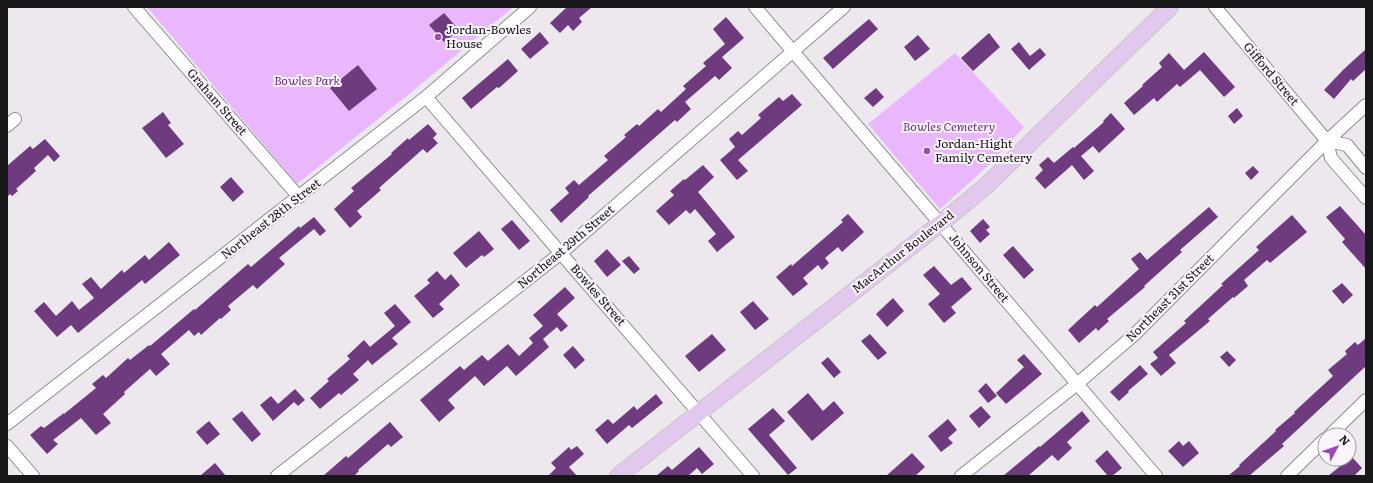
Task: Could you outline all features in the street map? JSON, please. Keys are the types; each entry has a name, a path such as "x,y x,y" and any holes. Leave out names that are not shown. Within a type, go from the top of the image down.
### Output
{"main road":[{"name":"MacArthur Boulevard","path":"618,476 941,223 986,186 1170,7"}],"street":[{"name":"Graham Street","path":"134,7 299,197"},
{"name":"Northeast 28th Street","path":"7,424 426,97 530,7"},
{"name":"Johnson Street","path":"755,7 1156,476"},
{"name":"Northeast 29th Street","path":"277,476 561,253 844,7"},
{"name":"Gifford Street","path":"1215,7 1327,141 1331,158 1366,198"},
{"name":"Bowles Street","path":"426,97 753,476"},
{"name":"Northeast 31st Street","path":"961,476 1077,384 1134,335 1327,141 1366,104"},
{"path":"1327,141 1347,145 1366,168"},
{"path":"1338,427 1366,400"},
{"path":"7,446 33,476"},
{"path":"1287,476 1317,448"}],"green space":[{"name":"Bowles Park","path":"147,7 513,7 419,86 297,184"},
{"name":"Bowles Cemetery","path":"955,53 1024,127 990,164 940,209 868,124"}],"building":[{"path":"567,7 592,7 579,18 582,22 573,31 568,25 560,33 550,23"},
{"path":"444,13 459,30 444,42 429,25"},
{"path":"726,17 744,38 722,57 732,68 719,80 715,76 685,102 691,109 677,122 675,120 588,196 589,197 561,223 550,210 569,193 565,188 574,180 579,185 608,160 604,156 626,137 624,135 637,124 639,126 658,109 661,112 686,89 683,86 706,66 703,63 725,44 713,29"},
{"path":"869,19 878,29 833,69 823,58"},
{"path":"540,32 549,43 530,59 521,49"},
{"path":"989,33 1000,47 973,71 961,58"},
{"path":"918,35 930,49 915,61 904,47"},
{"path":"1019,42 1030,56 1040,48 1046,55 1029,70 1011,49"},
{"path":"1366,49 1366,69 1353,81 1351,79 1334,99 1324,90"},
{"path":"1204,52 1235,87 1224,97 1200,70 1180,87 1177,84 1157,102 1154,98 1134,115 1124,103 1162,67 1159,63 1169,53 1184,70"},
{"path":"508,59 518,71 499,88 497,87 471,109 462,98"},
{"path":"358,65 377,89 349,111 330,88"},
{"path":"876,88 884,97 873,107 864,98"},
{"path":"792,94 802,105 738,160 748,171 737,180 720,160 735,147 729,139 738,131 742,135 761,118 758,115 779,97 783,101"},
{"path":"1237,108 1243,116 1234,124 1228,116"},
{"path":"163,112 171,123 168,125 184,144 166,158 142,128"},
{"path":"1111,113 1125,129 1099,153 1093,146 1081,156 1094,171 1084,180 1072,165 1045,189 1035,178 1043,170 1039,165 1048,157 1054,163 1104,122 1103,121"},
{"path":"428,124 437,134 433,138 438,143 427,153 423,149 379,188 381,190 357,211 362,217 350,228 334,209 354,191 351,188 392,154 391,153 408,138 409,140"},
{"path":"45,139 60,156 54,162 48,155 34,168 36,171 16,189 18,191 12,196 10,194 7,197 7,166 30,146 33,149"},
{"path":"703,165 714,177 698,192 735,237 717,252 708,241 716,234 695,209 690,214 686,210 669,225 656,211 674,195 670,191"},
{"path":"1253,166 1259,172 1251,180 1245,173"},
{"path":"231,177 244,192 233,202 220,187"},
{"path":"1340,206 1366,235 1366,269 1342,242 1345,239 1326,217"},
{"path":"1209,207 1218,217 1180,250 1182,252 1144,286 1145,287 1107,319 1109,321 1098,331 1096,328 1079,343 1068,330 1095,305 1097,307 1139,269 1131,259 1140,252 1147,260"},
{"path":"848,214 864,232 842,252 838,247 825,258 829,263 822,270 818,265 803,278 808,284 793,296 776,277 791,264 792,266 843,222 841,220"},
{"path":"1292,215 1307,232 1270,263 1267,260 1244,280 1248,286 1234,298 1233,297 1208,319 1210,321 1169,355 1176,363 1161,376 1150,364 1158,358 1153,352 1186,323 1184,321 1223,285 1221,284 1259,250 1256,247"},
{"path":"314,217 326,231 320,236 314,229 279,258 285,264 257,289 253,285 228,306 231,310 221,319 220,318 201,335 199,332 194,336 189,330 161,354 170,364 156,376 150,369 124,392 125,394 103,414 111,423 96,435 81,418 53,440 58,444 47,454 30,435 41,426 44,428 64,414 96,388 92,384 103,375 106,378 128,358 130,360 149,345 150,346 194,309 195,310 248,264 251,267 299,226 300,228"},
{"path":"983,219 990,227 986,230 990,234 980,243 970,231"},
{"path":"512,220 530,241 519,250 501,229"},
{"path":"479,231 494,249 484,257 482,255 466,268 453,253"},
{"path":"169,242 180,255 145,284 142,280 78,333 71,325 57,337 34,311 44,302 56,316 72,301 79,310 94,298 82,284 91,277 101,289 122,270 124,273 145,255 149,260"},
{"path":"1013,246 1034,270 1024,279 1003,255"},
{"path":"607,249 621,265 607,277 594,261"},
{"path":"629,256 640,269 634,274 622,261"},
{"path":"934,266 951,285 962,277 972,289 951,307 956,313 944,323 928,304 940,294 923,275"},
{"path":"437,271 445,280 451,274 460,285 439,304 444,309 433,318 414,296 430,283 427,280"},
{"path":"1342,283 1353,295 1343,304 1332,291"},
{"path":"565,287 575,298 557,314 568,326 561,332 557,327 543,339 549,347 516,376 507,366 484,386 475,376 448,400 455,408 439,422 420,400 460,366 464,370 482,355 488,361 508,344 519,356 533,343 529,338 543,326 533,315"},
{"path":"893,298 904,311 887,327 876,314"},
{"path":"753,301 769,319 755,330 740,312"},
{"path":"395,304 411,322 392,338 398,344 372,365 368,360 353,374 359,380 341,395 339,393 320,409 310,398 329,381 327,379 350,359 347,356 364,340 370,347 395,326 384,313"},
{"path":"712,334 726,350 699,372 685,356"},
{"path":"870,334 887,353 878,360 861,341"},
{"path":"1366,338 1366,366 1282,444 1284,446 1249,476 1228,476 1333,376 1328,370 1347,354 1345,351 1355,342 1358,345"},
{"path":"573,346 585,360 575,369 563,355"},
{"path":"1227,351 1236,360 1229,367 1220,357"},
{"path":"1024,354 1042,374 1006,404 996,393 1024,367 1017,360"},
{"path":"828,357 841,372 834,378 821,363"},
{"path":"1140,365 1148,374 1119,401 1110,392"},
{"path":"986,383 997,396 988,403 978,391"},
{"path":"295,389 305,400 298,406 294,402 273,421 260,405 271,396 278,404"},
{"path":"808,393 823,411 834,401 844,413 812,441 787,412"},
{"path":"656,394 663,403 632,428 629,425 607,444 595,430 608,419 613,424 634,406 637,410"},
{"path":"981,406 991,417 979,428 969,416"},
{"path":"773,408 785,421 769,435 797,468 788,475 748,429"},
{"path":"242,411 261,434 252,442 232,419"},
{"path":"1082,411 1090,421 1067,442 1072,448 1058,461 1052,455 1028,476 1003,476 1039,446 1040,447"},
{"path":"948,419 957,430 948,438 953,443 941,452 928,436"},
{"path":"209,421 220,434 207,445 196,432"},
{"path":"390,422 403,437 391,447 388,444 358,470 359,471 354,476 323,476 346,456 348,458"},
{"path":"1179,441 1183,446 1189,441 1199,453 1183,467 1168,451"},
{"path":"577,446 584,454 569,467 577,476 548,476 556,468 551,463 569,447 571,450"},
{"path":"699,447 714,464 702,474 697,468 688,476 656,476 668,466 672,470"},
{"path":"1107,450 1122,468 1112,476 1108,476 1095,461"},
{"path":"912,453 925,467 915,476 886,476"},
{"path":"215,463 226,476 200,476"},
{"path":"1357,463 1362,468 1354,476 1328,476 1339,467 1357,467"}],"place":[{"name":"Jordan-Bowles House","path":"438,37"},
{"name":"Jordan-Hight Family Cemetery","path":"927,151"}]}
